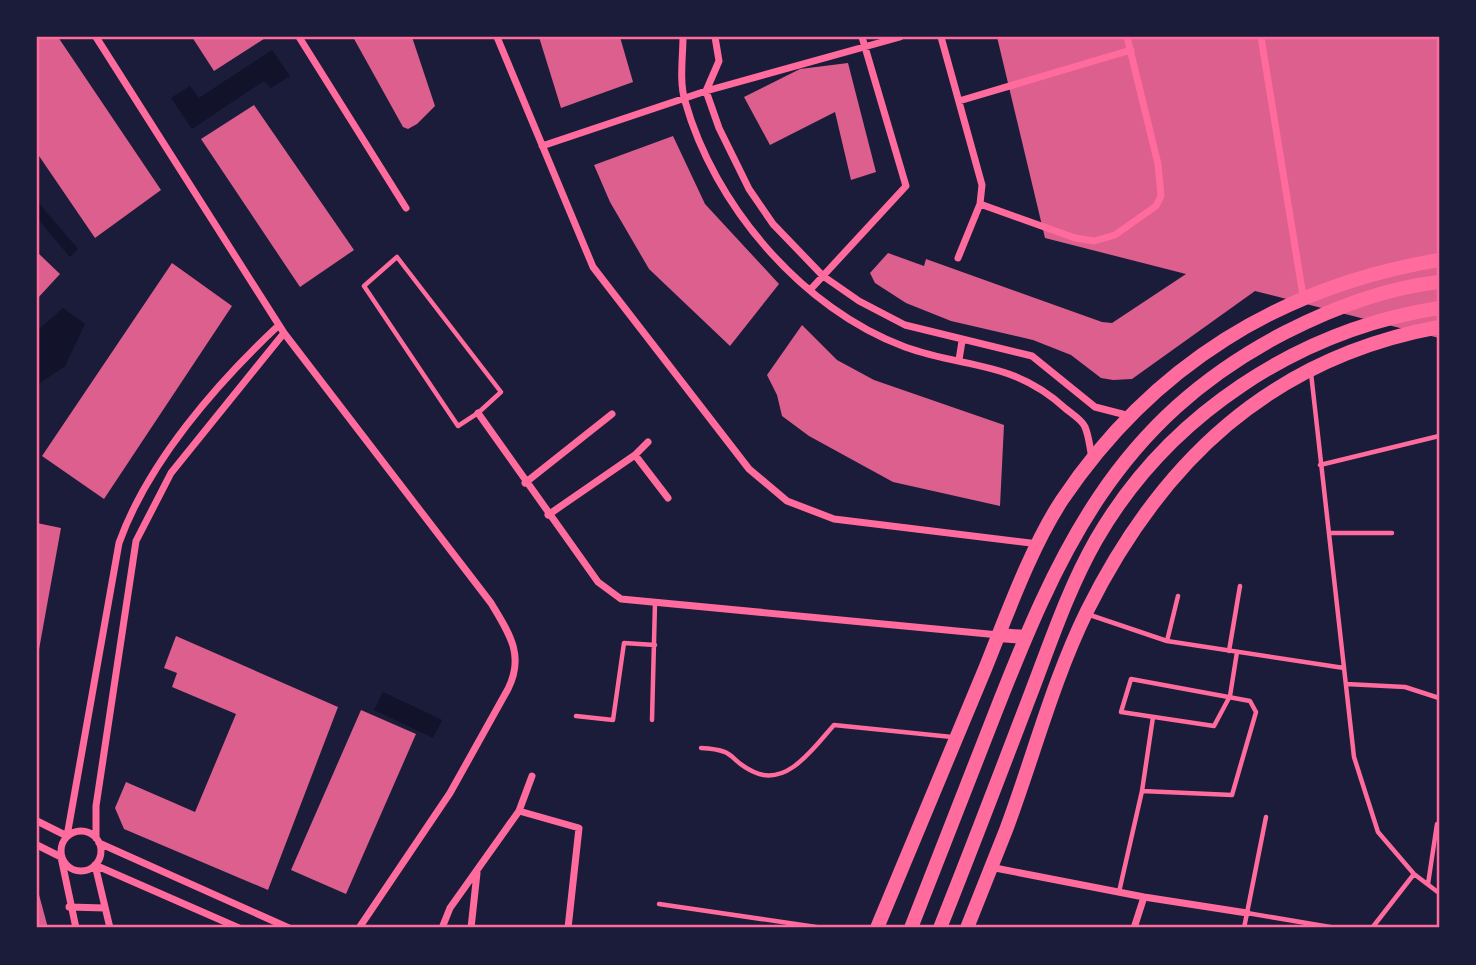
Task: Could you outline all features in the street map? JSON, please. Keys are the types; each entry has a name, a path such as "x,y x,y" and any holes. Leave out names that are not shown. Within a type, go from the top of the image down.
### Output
{"main road":[{"path":"877,928 1039,545 1061,502 1092,459 1131,416 1183,370 1247,324 1303,296 1379,271 1439,260"},
{"path":"911,928 1008,680 1059,561 1107,485 1143,441 1193,392 1227,366 1306,322 1374,295 1439,282"},
{"path":"940,928 1048,649 1096,540 1138,481 1170,444 1205,412 1271,366 1319,342 1405,313 1439,307"},
{"path":"967,928 1086,614 1138,523 1179,468 1248,409 1310,370 1373,344 1439,327"},
{"path":"999,635 1026,637"},
{"path":"1048,649 1069,658"}],"street":[{"path":"96,37 279,325 491,603 513,637 516,672 508,689 450,793 359,928"},
{"path":"299,37 406,208"},
{"path":"497,37 593,267 749,469 767,487 788,501 834,519 1039,545"},
{"path":"682,37 684,99 729,201 753,234 810,290 845,315 904,347 1021,376 1052,396 1085,426 1092,459"},
{"path":"715,37 719,61 706,91 719,128 749,189 773,224 823,276 859,301 905,325 1032,356 1070,384 1095,407 1131,416"},
{"path":"810,290 905,186 862,37"},
{"path":"542,146 706,91 900,37"},
{"path":"941,37 982,185 980,204 958,258"},
{"path":"980,204 1075,238 1094,241 1115,235 1156,206 1161,196 1158,164 1127,37"},
{"path":"1261,37 1303,296"},
{"path":"959,101 1130,50"},
{"path":"76,928 69,907 61,846 67,836 120,543 127,522 160,464 227,375 279,325"},
{"path":"37,845 61,857 69,868 76,870 83,871 95,865 100,855 96,806 136,541 171,472 284,332"},
{"path":"958,360 962,341"},
{"path":"478,414 598,582 621,599 999,635"},
{"path":"525,483 611,414"},
{"path":"548,514 635,454 648,442"},
{"path":"635,454 668,498"},
{"path":"442,928 450,908 519,811 532,776"},
{"path":"519,811 579,828 568,928"},
{"path":"37,821 67,836"},
{"path":"67,836 78,831 289,928"},
{"path":"95,865 110,928"},
{"path":"95,865 239,928"},
{"path":"990,867 1119,893 1247,913"},
{"path":"471,928 477,872"},
{"path":"1134,928 1144,897"},
{"path":"69,907 105,908"}],"lane":[{"path":"397,257 500,392 478,414 458,426 364,286 397,257"},
{"path":"1310,370 1354,757 1363,794 1378,832 1414,874 1439,893"},
{"path":"1320,465 1439,436"},
{"path":"1329,533 1392,533"},
{"path":"1229,651 1240,586"},
{"path":"1167,641 1178,596"},
{"path":"652,719 655,603"},
{"path":"1086,614 1167,641 1344,668"},
{"path":"576,716 614,720 624,642 655,645"},
{"path":"1142,791 1232,795 1256,712 1250,701 1230,695 1131,679 1121,712 1214,726 1230,695 1237,652"},
{"path":"1346,684 1405,687 1439,698"},
{"path":"1119,893 1142,791 1153,717"},
{"path":"701,748 724,749 755,773 777,774 797,765 834,725 956,737"},
{"path":"1244,928 1266,817"},
{"path":"1428,884 1439,824"},
{"path":"1372,928 1414,874"},
{"path":"659,904 823,928"},
{"path":"1247,913 1336,928"}],"shaded area":[{"path":"272,50 290,76 271,88 264,81 192,129 171,98 190,86 199,98"},
{"path":"37,201 78,249 70,257 37,218"},
{"path":"63,308 85,324 65,366 37,385 37,331"},
{"path":"383,692 442,720 433,738 374,710"}],"building":[{"path":"37,37 58,37 161,190 95,238 37,153"},
{"path":"192,37 267,37 214,71"},
{"path":"353,37 412,37 435,106 417,124 408,129 403,127"},
{"path":"539,37 620,37 633,82 561,108"},
{"path":"997,37 1439,37 1439,338 1255,291 1132,379 1113,380 1101,378 1071,355 1033,340 951,321 906,303 875,283 870,273 888,253 924,266 926,259 1102,322 1112,323 1186,274 1045,238"},
{"path":"848,63 876,172 851,180 835,112 770,145 744,97 800,69"},
{"path":"254,105 354,250 300,287 201,139"},
{"path":"673,136 705,204 779,284 730,346 649,269 610,202 594,165"},
{"path":"37,252 60,274 37,299"},
{"path":"172,263 232,306 104,499 42,456"},
{"path":"802,325 837,360 874,380 1004,425 1000,506 893,482 809,436 782,416 777,395 767,375"},
{"path":"37,523 61,528 38,655 37,655"},
{"path":"176,636 338,707 268,890 124,829 115,808 126,782 195,812 236,714 172,687 177,673 164,668"},
{"path":"361,710 416,734 346,894 291,870"},
{"path":"38,891 48,928 37,928"}]}
